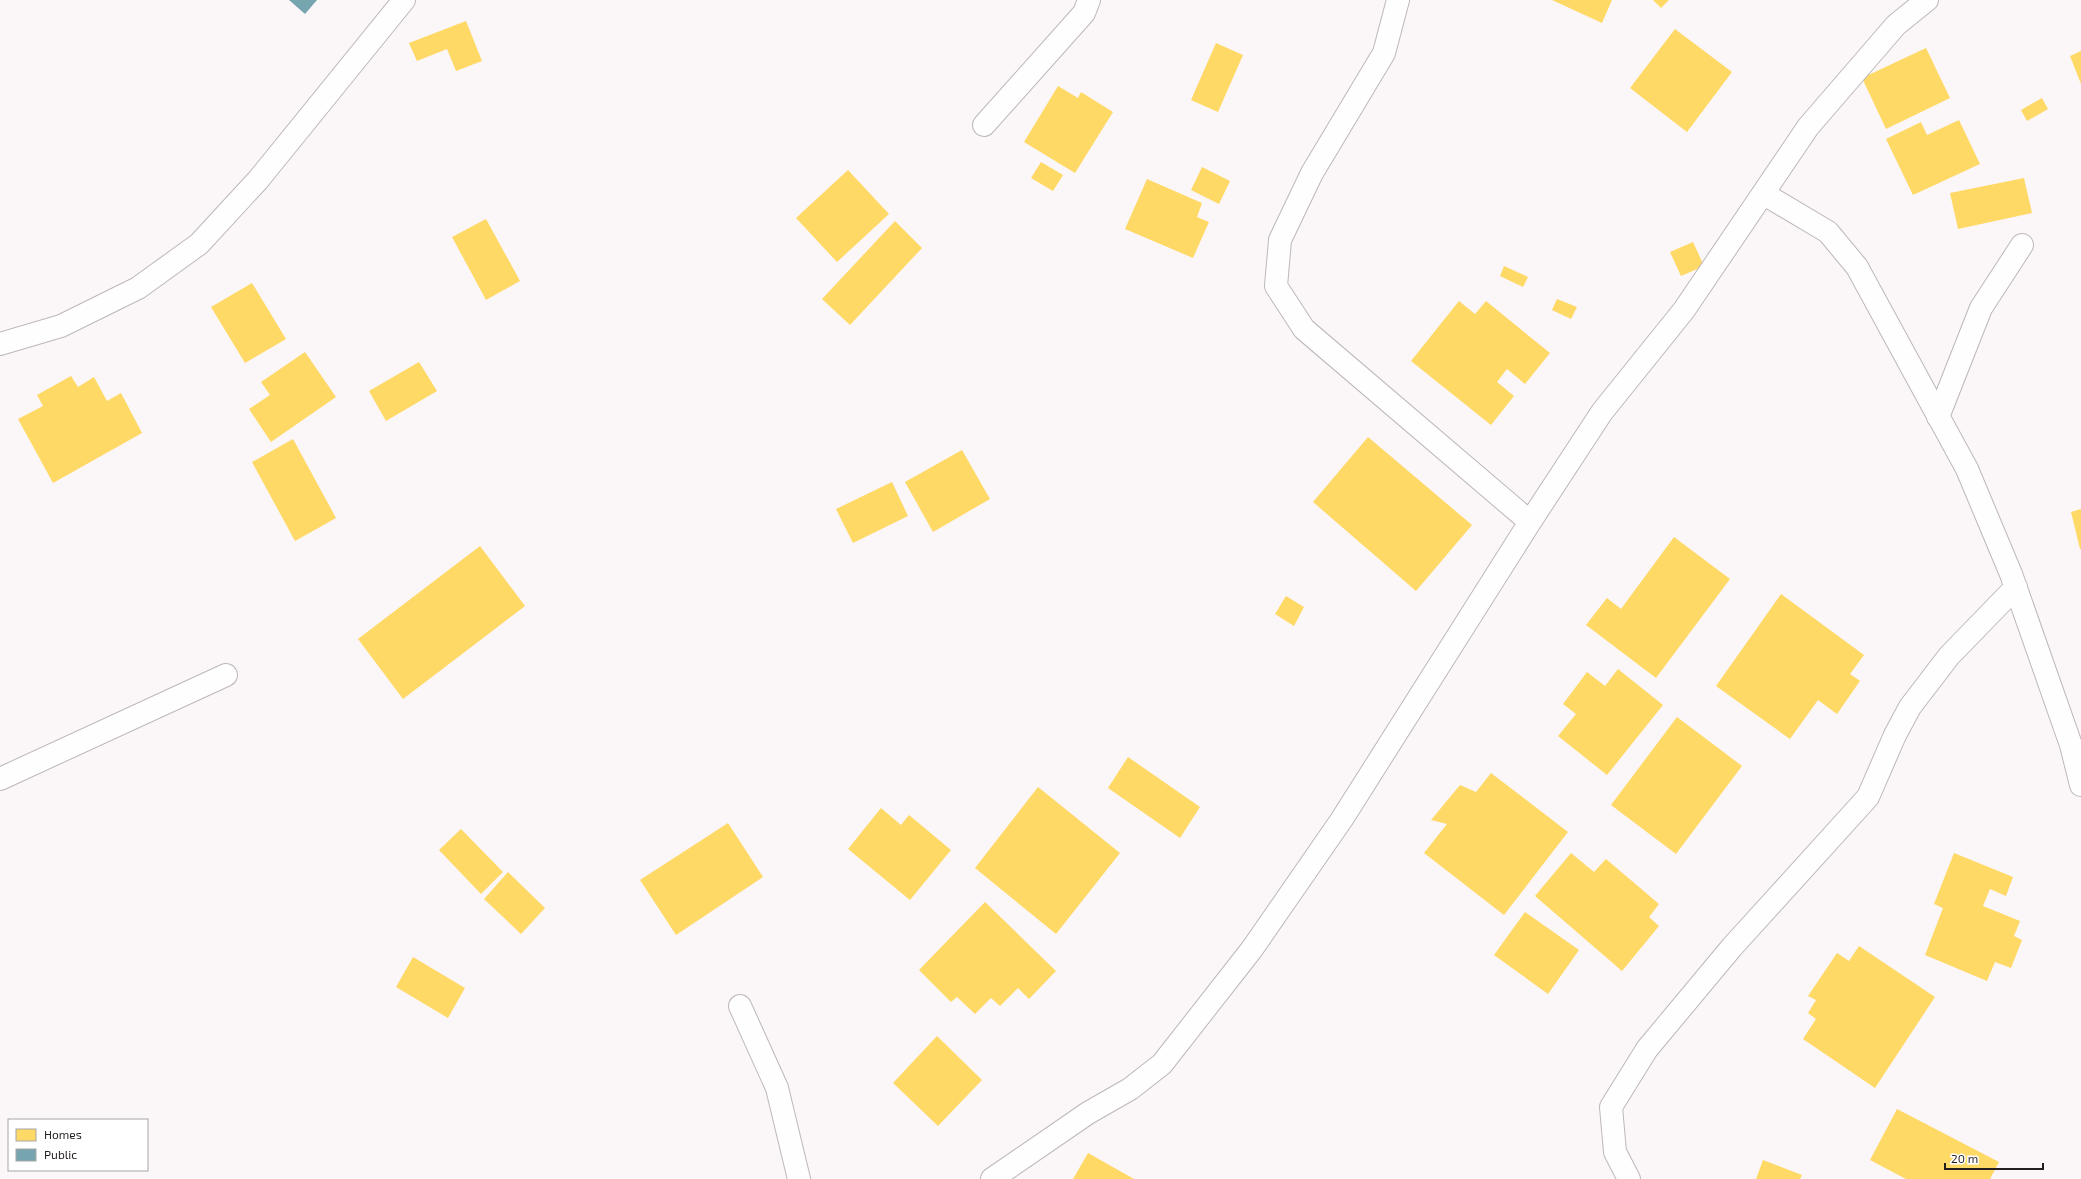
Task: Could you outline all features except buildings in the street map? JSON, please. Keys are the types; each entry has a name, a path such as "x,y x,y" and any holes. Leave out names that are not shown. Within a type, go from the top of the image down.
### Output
{"street":[{"path":"0,344 61,326 138,288 199,244 258,180 404,0"},
{"path":"984,125 1084,13 1089,0"},
{"path":"1398,0 1384,52 1312,173 1280,240 1276,286 1304,330 1530,522"},
{"path":"992,1179 1088,1113 1130,1089 1162,1064 1252,949 1337,825 1602,412 1684,310 1808,127 1896,25 1927,0"},
{"path":"1764,194 1828,232 1857,267 1967,468 2016,587 2071,745 2081,785"},
{"path":"1938,416 1981,308 2022,245"},
{"path":"1629,1179 1615,1152 1611,1107 1647,1050 1732,946 1868,797 1894,735 1910,708 1949,656 2016,587"},
{"path":"0,779 226,675"},
{"path":"740,1006 777,1088 799,1179"}]}
